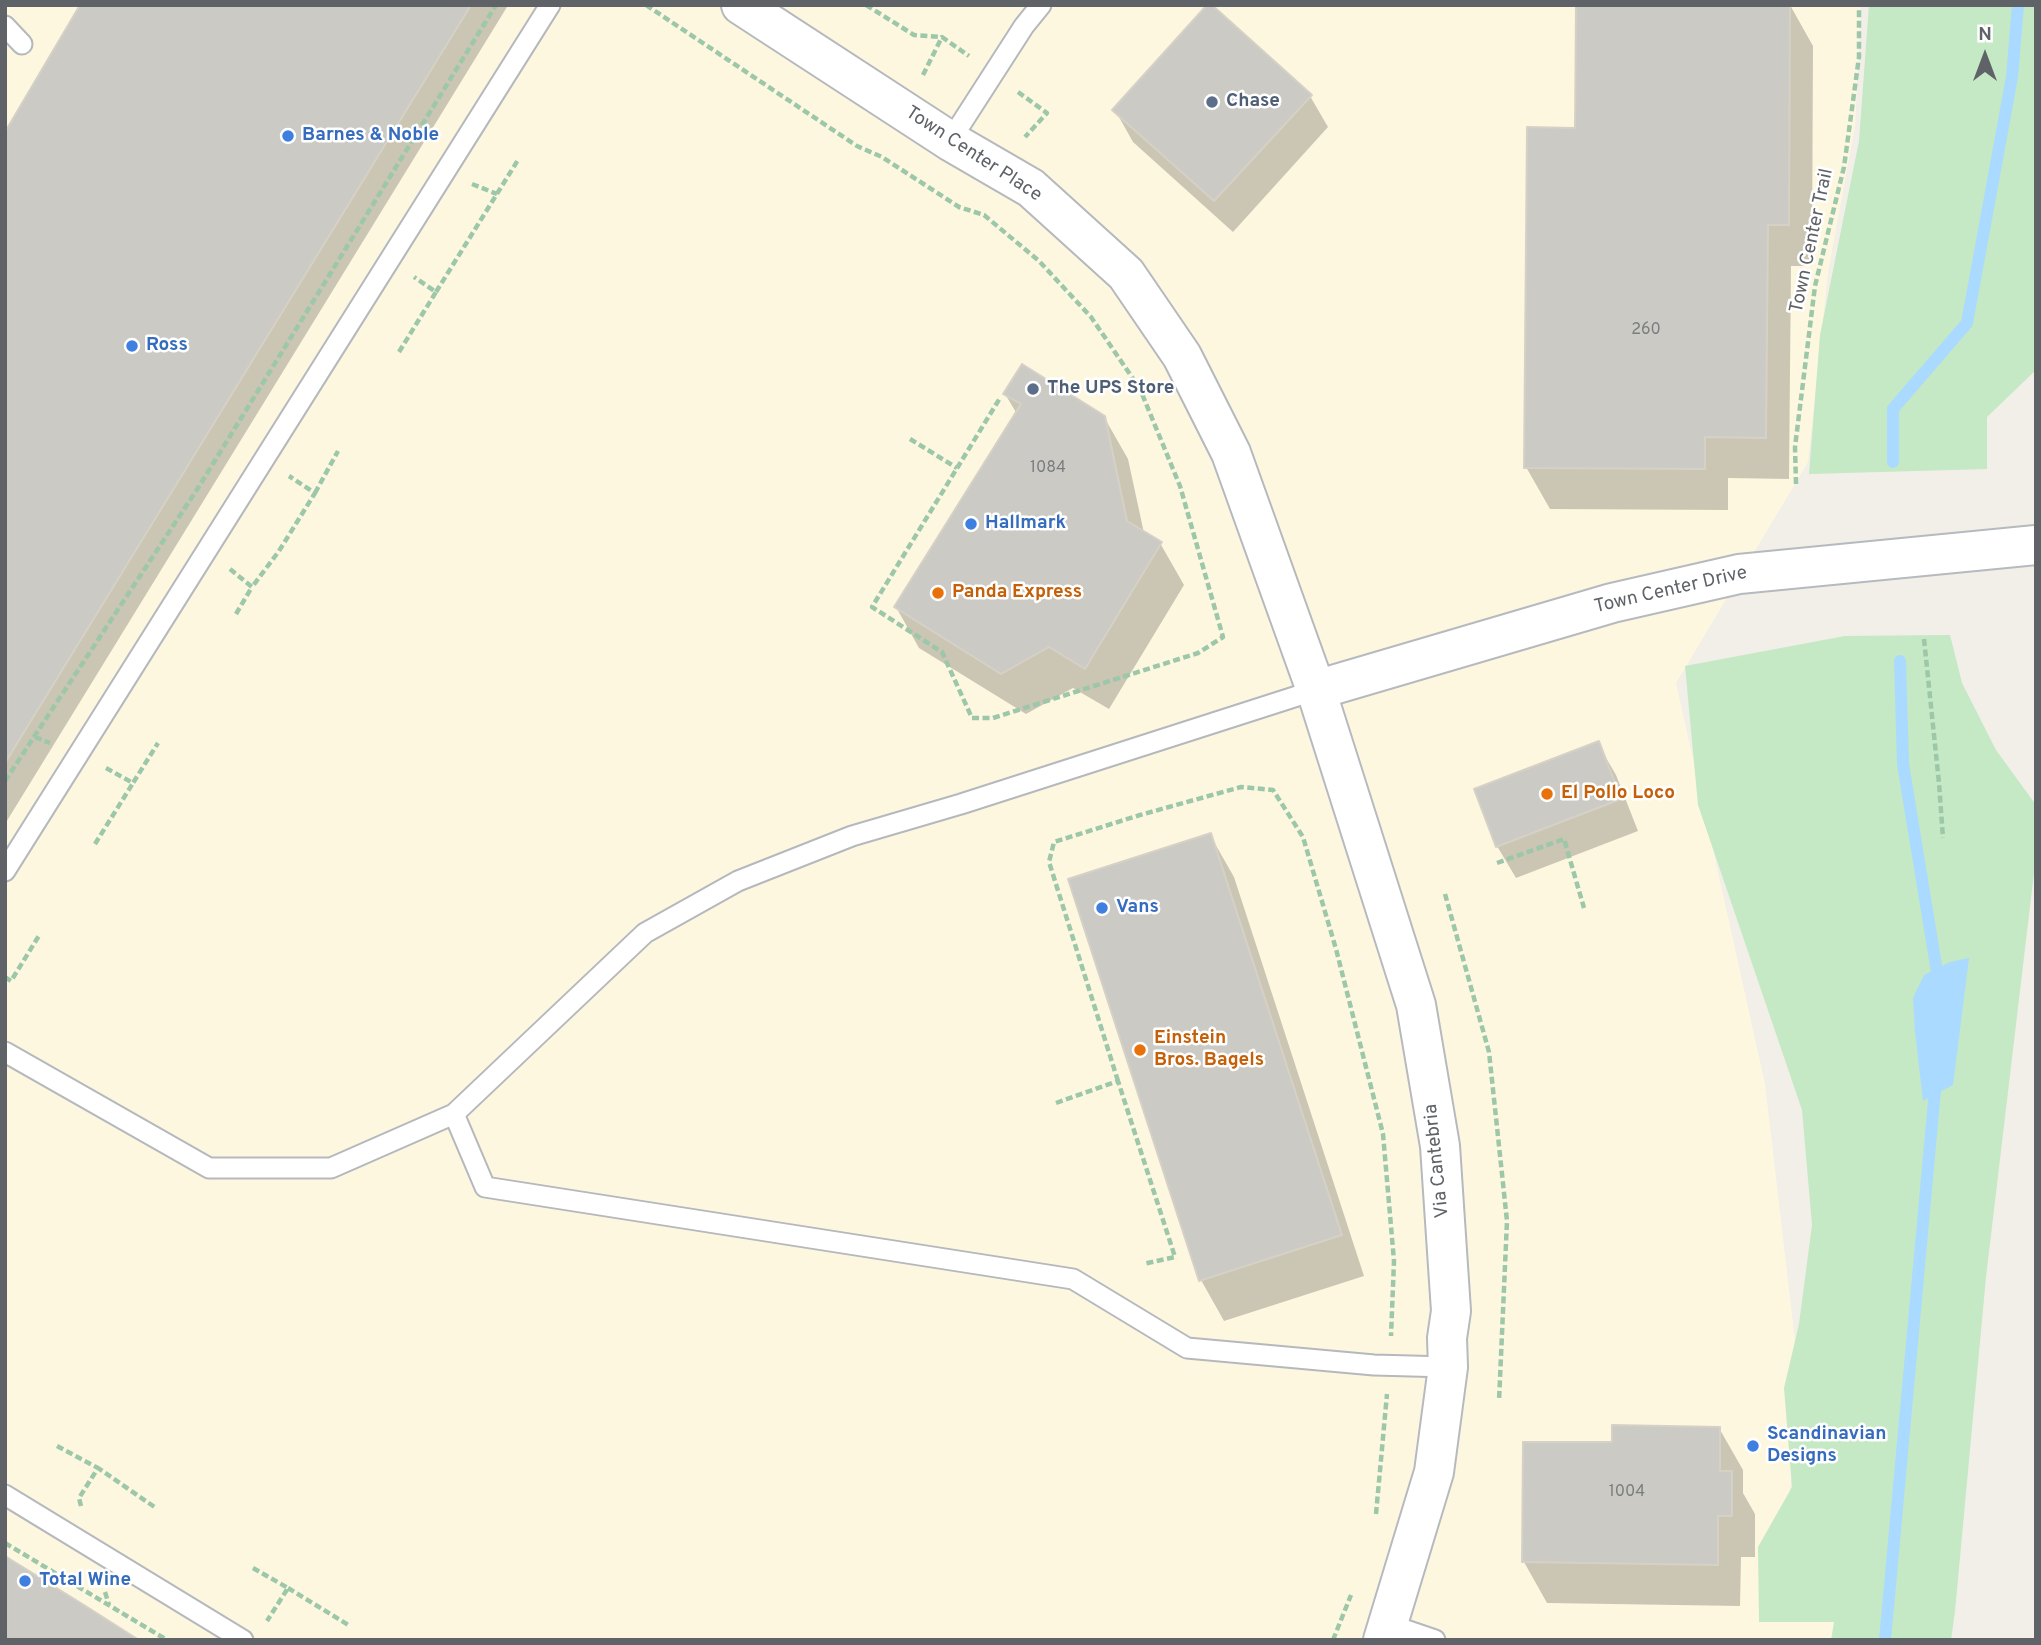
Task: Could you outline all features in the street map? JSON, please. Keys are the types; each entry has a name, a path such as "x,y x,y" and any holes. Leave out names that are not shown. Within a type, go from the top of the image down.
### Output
{"main road":[{"name":"Town Center Place","path":"741,5 950,141 1031,188 1126,274 1182,356 1231,453 1316,690"},
{"name":"Town Center Drive","path":"1316,690 1612,603 1739,574 2036,545"},
{"name":"Via Cantebria","path":"1316,690 1416,1004 1440,1146 1451,1311 1447,1338 1448,1367 1434,1472 1386,1632"}],"lane":[{"path":"5,872 550,5"},
{"path":"950,141 1024,26 1041,5"},
{"path":"5,26 22,44"},
{"path":"5,1052 209,1168 331,1168 454,1114 645,933 738,881 852,836 961,804 1316,690"},
{"path":"454,1114 485,1187 1073,1279 1187,1348 1389,1365 1448,1367"},
{"path":"5,1495 243,1640"},
{"path":"1386,1632 1435,1640"}],"path":[{"path":"5,781 198,488 496,5"},
{"path":"646,5 857,146 881,157 959,207 984,215 1040,261 1091,317 1140,389 1175,474 1223,637 1198,653 993,718 972,718 942,652 872,607 1000,398"},
{"path":"866,5 914,35 942,37"},
{"name":"Town Center Trail","path":"1796,484 1795,447 1815,286 1844,167 1859,57 1859,5"},
{"path":"436,292 518,160"},
{"path":"910,439 957,468"},
{"path":"315,493 338,451"},
{"path":"236,614 252,587"},
{"path":"1924,639 1943,838"},
{"path":"95,844 133,783"},
{"path":"1143,1264 1175,1257 1049,862 1054,842 1241,787 1273,790 1303,838 1336,949 1383,1134 1394,1261 1386,1425 1375,1527"},
{"path":"1497,863 1564,839 1584,908"},
{"path":"1445,894 1489,1052 1507,1221 1499,1401"},
{"path":"5,977 11,981 40,934"},
{"path":"1056,1103 1118,1081"},
{"path":"57,1446 98,1468"},
{"path":"5,1543 167,1640"},
{"path":"253,1568 350,1626"},
{"path":"261,1629 288,1588"},
{"path":"1333,1640 1353,1590"}],"shaded area":[{"path":"5,5 1861,5 1855,126 1828,272 1808,462 1676,683 1765,1084 1801,1392 1776,1615 1844,1616 1841,1640 5,1640"}],"green space":[{"path":"1869,5 2036,5 2036,370 1987,417 1987,469 1809,474 1820,335 1859,141"},
{"path":"1950,635 1962,683 1996,750 2036,805 2036,856 1986,1277 1955,1611 1951,1640 1831,1640 1834,1622 1759,1622 1758,1547 1792,1487 1784,1388 1799,1324 1812,1225 1802,1110 1698,805 1685,666 1845,636"}],"water":[{"path":"1969,958 1953,1085 1923,1101 1913,998 1924,975 1950,962"}],"building":[{"path":"80,5 471,5 5,763 5,132"},
{"name":"Chase","path":"1207,5 1212,5 1312,95 1214,201 1112,110"},
{"path":"1576,5 1790,5 1789,225 1768,225 1766,438 1705,437 1705,469 1524,468 1527,127 1575,128"},
{"path":"1022,364 1105,416 1127,521 1162,542 1085,669 1049,647 1001,674 894,607 1021,404 1003,394"},
{"name":"El Pollo Loco","path":"1599,741 1621,799 1496,847 1474,789"},
{"path":"1211,833 1342,1235 1199,1281 1068,879"},
{"path":"1612,1425 1720,1427 1720,1471 1732,1471 1732,1516 1718,1516 1718,1565 1522,1562 1523,1442 1612,1442"},
{"name":"Total Wine","path":"5,1556 84,1605 139,1640 5,1640"}],"waterway":[{"path":"1893,462 1893,409 1967,323 2012,77 2018,5"},
{"path":"1900,661 1903,764 1939,984"},
{"path":"1885,1640 1936,1079"}],"place":[{"name":"Chase","path":"1212,102"},
{"name":"Barnes & Noble","path":"288,136"},
{"name":"Ross","path":"132,346"},
{"name":"The UPS Store","path":"1033,389"},
{"name":"Hallmark","path":"971,524"},
{"name":"Panda Express","path":"938,593"},
{"name":"El Pollo Loco","path":"1547,794"},
{"name":"Vans","path":"1102,908"},
{"name":"Einstein Bros. Bagels","path":"1140,1050"},
{"name":"Scandinavian Designs","path":"1753,1446"},
{"name":"Total Wine","path":"25,1581"}]}
